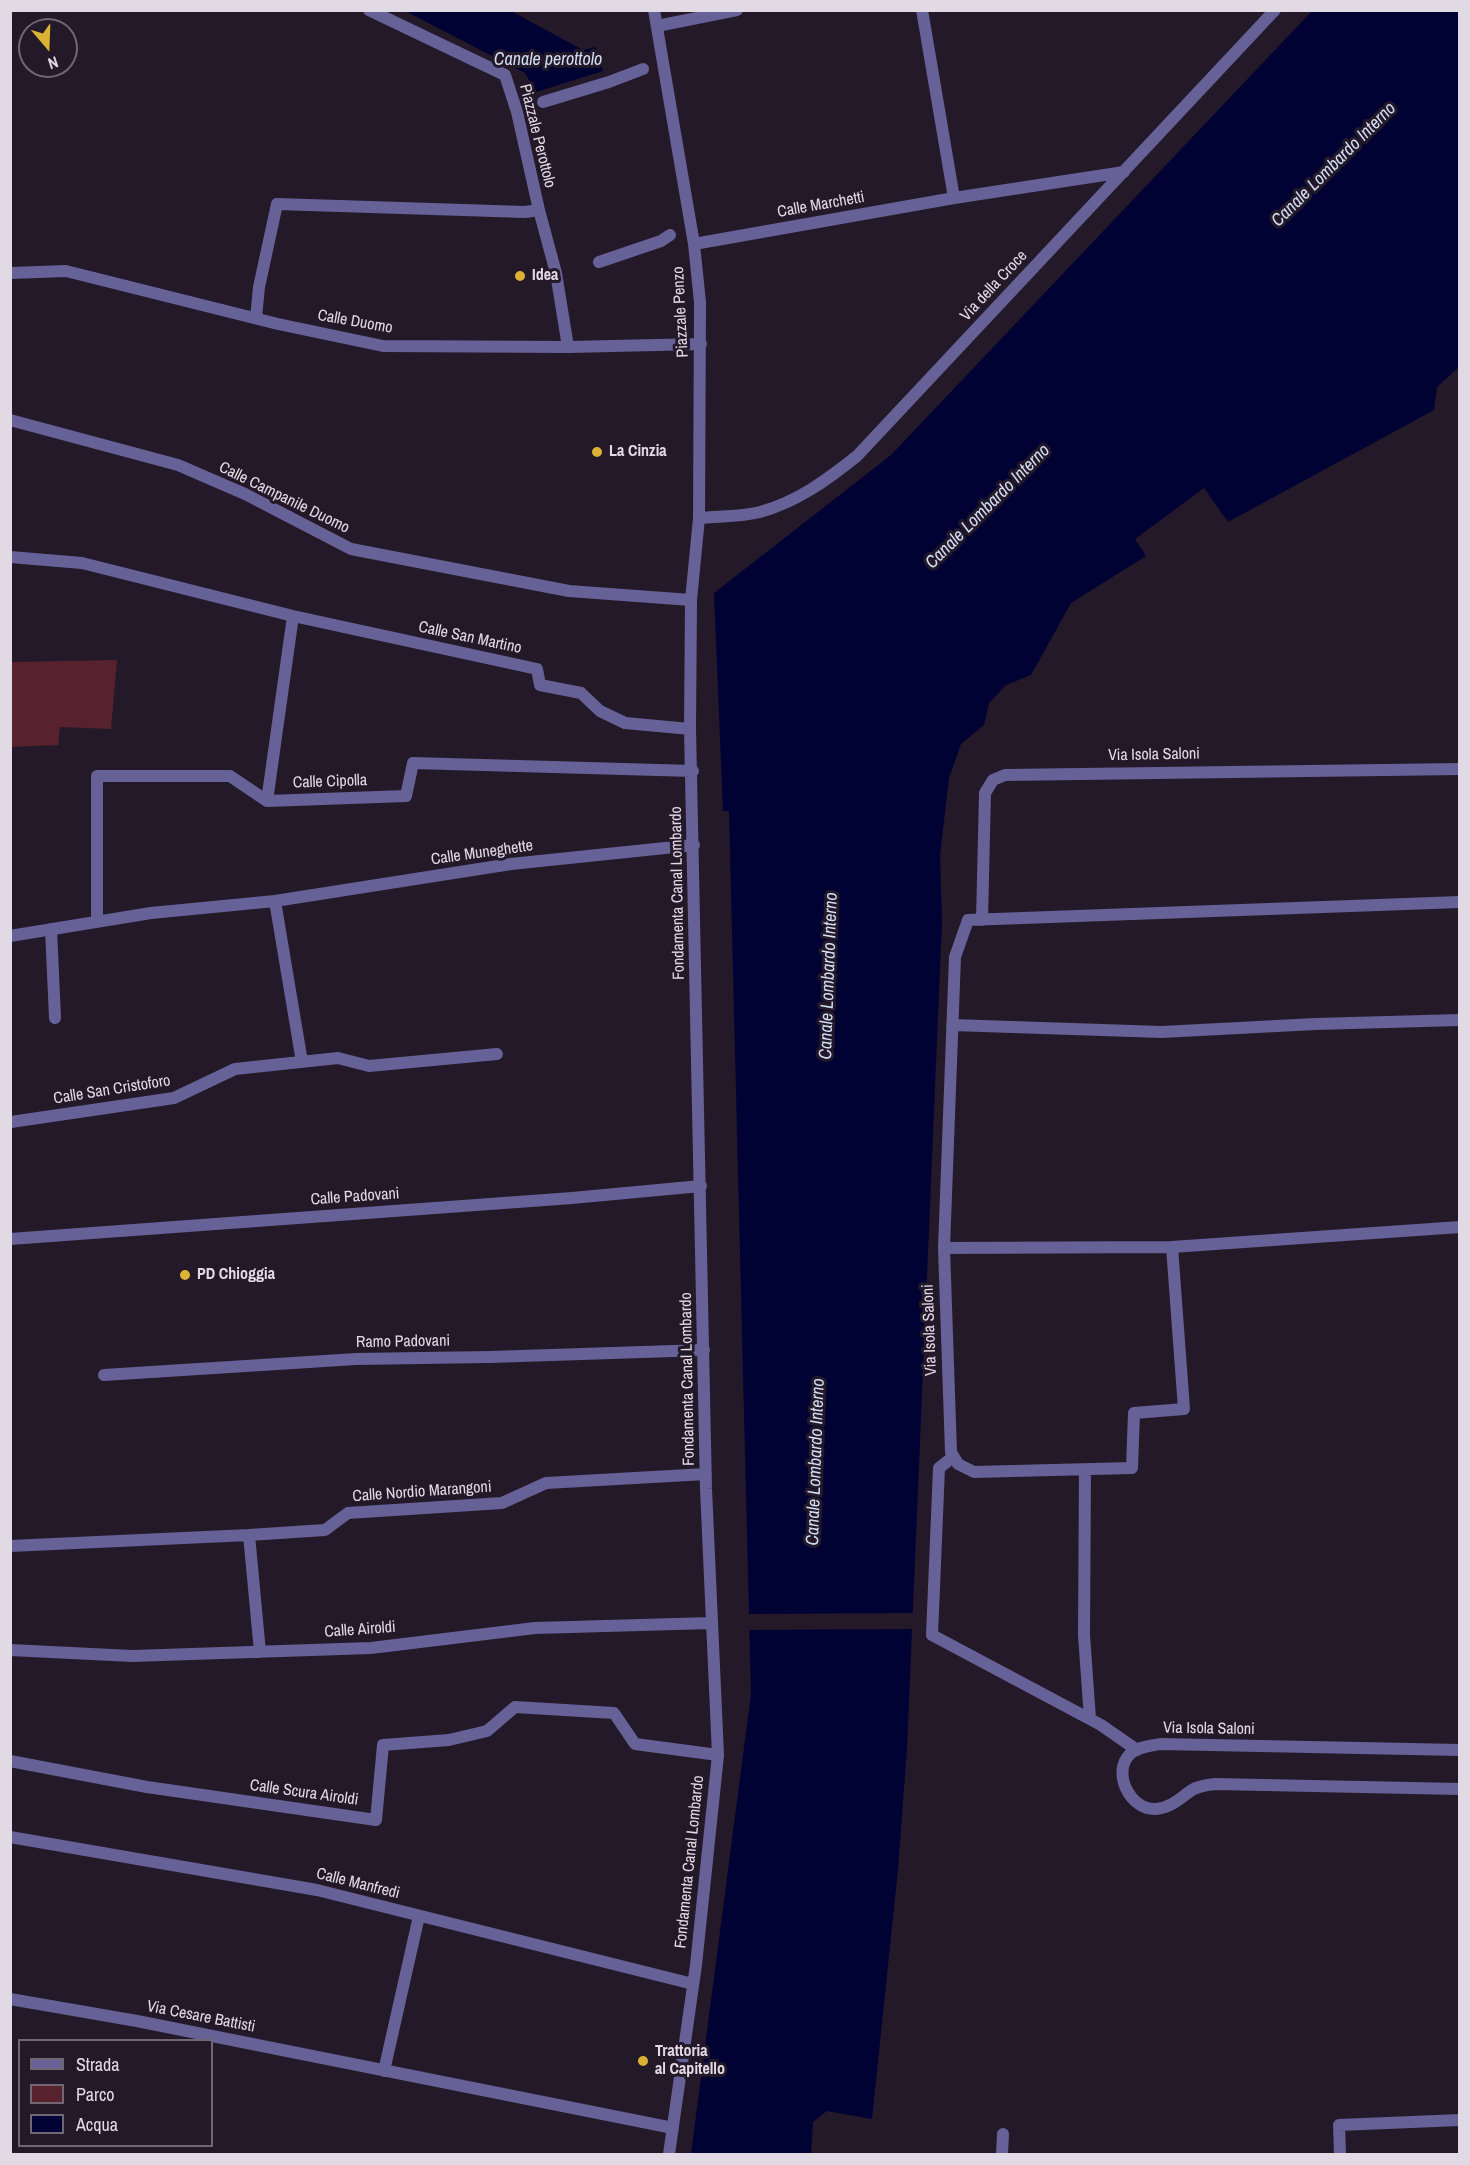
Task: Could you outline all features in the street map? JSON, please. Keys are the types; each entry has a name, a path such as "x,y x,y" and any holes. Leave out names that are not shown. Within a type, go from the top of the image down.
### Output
{"street":[{"name":"Piazzale Perottolo","path":"369,10 504,75 517,112 556,273 568,347"},
{"name":"Piazzale Penzo","path":"654,10 694,244 700,302 699,518 691,600"},
{"path":"657,26 737,10"},
{"path":"922,10 954,198"},
{"name":"Via della Croce","path":"699,518 758,513 787,502 824,482 857,456 1275,10"},
{"path":"543,102 643,69"},
{"name":"Calle Marchetti","path":"694,244 954,198 1124,172"},
{"path":"256,318 259,287 277,204 525,212 539,210"},
{"path":"598,262 665,238"},
{"name":"Calle Duomo","path":"10,273 66,271 256,318 383,346 568,347 701,344"},
{"name":"Calle Campanile Duomo","path":"10,420 178,465 245,494 351,549 569,591 691,600"},
{"name":"Calle San Martino","path":"10,557 82,562 293,616 537,669 540,685 581,693 600,711 625,723 690,729"},
{"name":"Fondamenta Canal Lombardo","path":"669,2154 693,1984 718,1755 706,1474 693,771 690,729 691,600"},
{"path":"97,922 97,776 230,776 267,801 293,616"},
{"name":"Calle Cipolla","path":"267,801 406,796 413,763 693,771"},
{"name":"Via Isola Saloni","path":"952,1457 944,1248 955,957 968,920 982,920 985,793 993,780 1005,775 1460,769"},
{"name":"Calle Muneghette","path":"10,936 150,914 275,901 510,864 694,845"},
{"path":"275,901 302,1062"},
{"path":"982,920 1460,902"},
{"path":"51,929 55,1017"},
{"path":"952,1025 1162,1032 1315,1024 1460,1020"},
{"name":"Calle San Cristoforo","path":"11,1122 174,1098 235,1069 338,1058 369,1066 497,1054"},
{"name":"Calle Padovani","path":"10,1239 561,1199 701,1186"},
{"path":"944,1248 1172,1247 1460,1227"},
{"path":"1172,1247 1184,1409 1134,1413 1132,1468 974,1472 958,1464 952,1457 939,1468 932,1635 1090,1719 1137,1750 1130,1754 1124,1763 1123,1776 1132,1799 1142,1807 1154,1810 1168,1807 1194,1788 1215,1784 1460,1789"},
{"name":"Ramo Padovani","path":"104,1375 356,1359 704,1350"},
{"path":"1085,1470 1084,1635 1090,1719"},
{"name":"Calle Nordio Marangoni","path":"10,1546 325,1530 348,1513 502,1503 546,1484 706,1474"},
{"path":"249,1535 260,1652"},
{"name":"Calle Airoldi","path":"10,1650 132,1656 371,1648 535,1628 711,1623"},
{"name":"Calle Scura Airoldi","path":"10,1761 147,1787 376,1820 383,1745 449,1740 487,1731 515,1707 614,1713 635,1744 718,1755"},
{"name":"Via Isola Saloni","path":"1137,1750 1160,1744 1460,1750"},
{"name":"Calle Manfredi","path":"10,1837 317,1890 693,1984"},
{"path":"384,2071 419,1916"},
{"name":"Via Cesare Battisti","path":"10,1999 137,2021 673,2128"},
{"path":"1340,2154 1339,2125 1460,2120"},
{"path":"1002,2154 1003,2134"}],"green space":[{"path":"117,660 111,729 60,727 58,745 11,747 11,662"}],"water":[{"name":"Canale perottolo","path":"405,11 511,11 583,50 596,47 603,71 536,92 525,73"},
{"name":"Canale Lombardo Interno","path":"1312,11 1459,11 1459,367 1437,387 1434,410 1228,522 1204,488 1135,539 1146,556 1071,603 1031,675 1006,685 989,703 984,725 961,744 949,778 940,855 942,922 907,1748 898,1869 872,2119 827,2111 813,2122 811,2154 691,2154 751,1694 729,811 723,811 714,593 891,455"}],"pier":[{"path":"913,1613 913,1629 748,1630 748,1614"}],"place":[{"name":"Idea","path":"520,276"},
{"name":"La Cinzia","path":"597,452"},
{"name":"PD Chioggia","path":"185,1275"},
{"name":"Trattoria al Capitello","path":"643,2061"}]}
